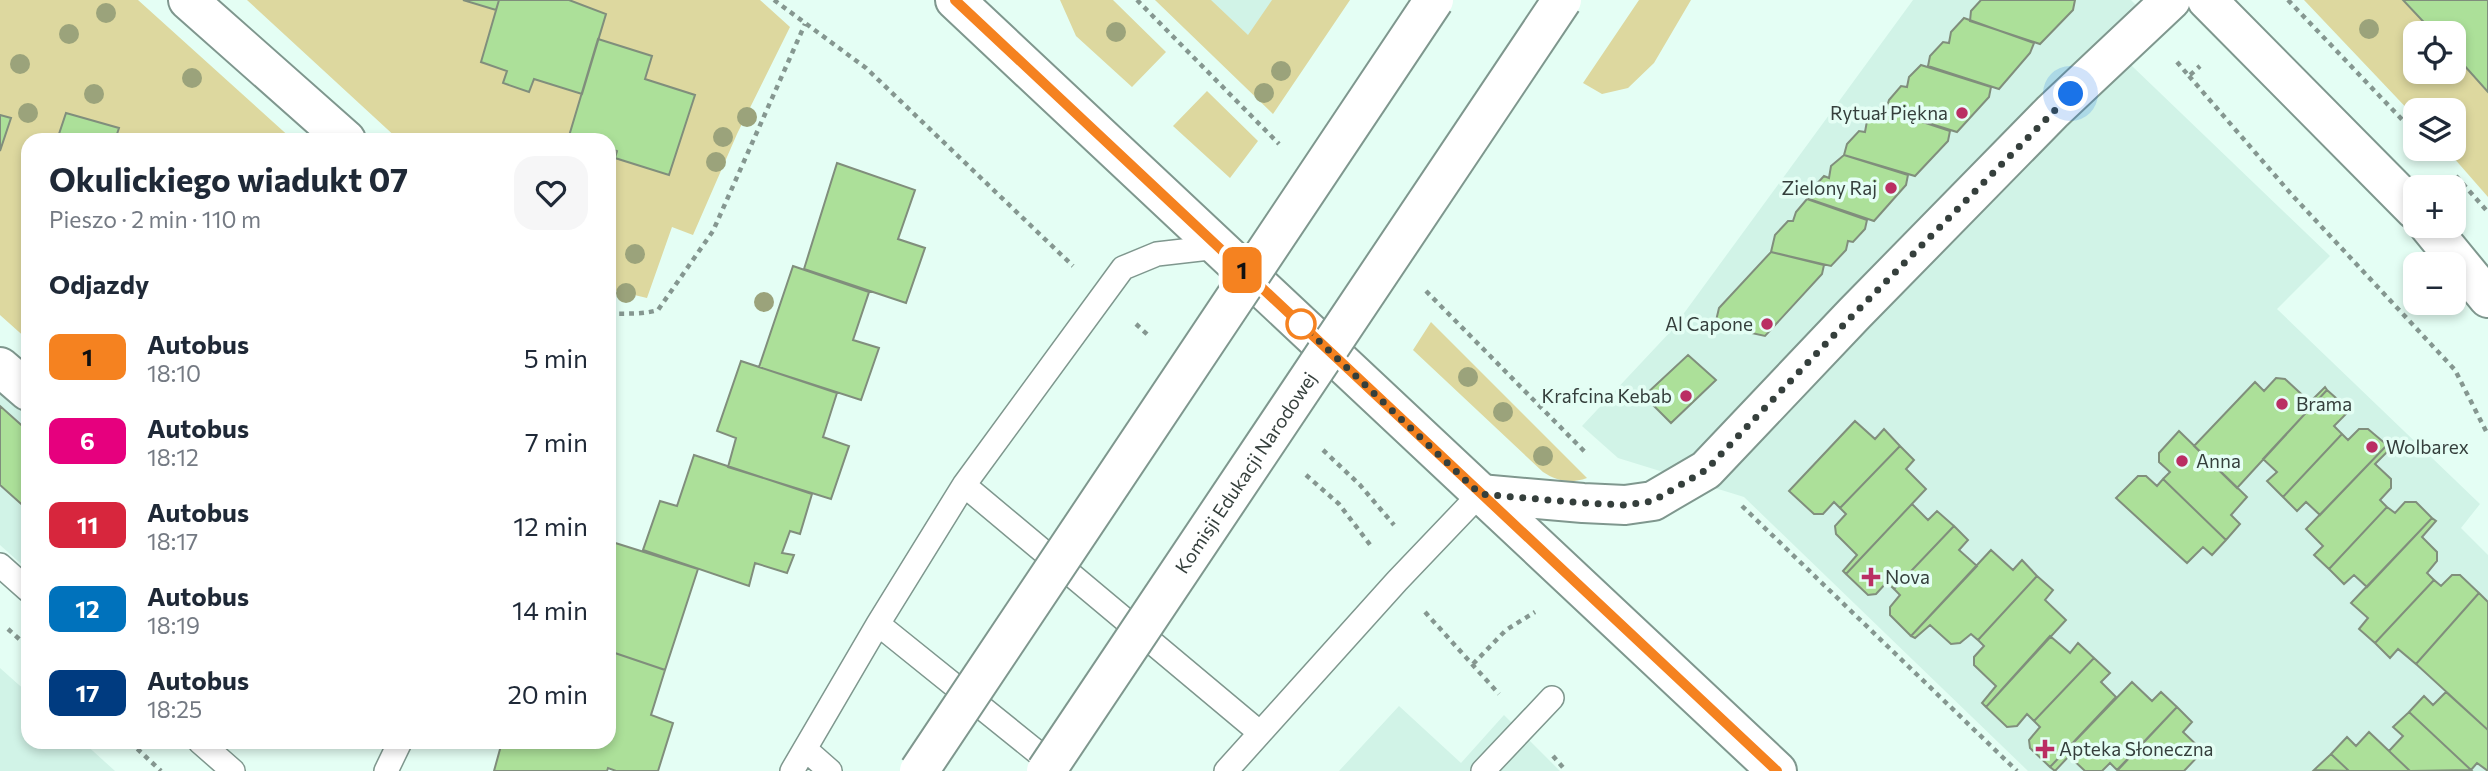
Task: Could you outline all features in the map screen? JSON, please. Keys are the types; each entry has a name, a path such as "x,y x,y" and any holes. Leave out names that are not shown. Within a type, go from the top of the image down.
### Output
{"street":[{"path":"188,0 338,133"},
{"path":"919,771 1434,0"},
{"name":"Komisji Edukacji Narodowej","path":"1046,771 1562,0"},
{"path":"1480,494 1625,505 1653,501 1706,470 2052,112 2171,0"},
{"path":"2207,0 2403,198"},
{"path":"968,4 1218,247 1777,771"},
{"path":"2439,238 2488,298"},
{"path":"0,367 21,385"}],"lane":[{"path":"792,771 964,485 1122,268 1157,254 1218,247"},
{"path":"964,485 1259,732"},
{"path":"1226,771 1397,581 1480,494"},
{"path":"0,565 21,584"},
{"path":"878,624 1061,771"},
{"path":"1483,771 1552,698"},
{"path":"208,749 233,771"},
{"path":"386,771 397,749"},
{"path":"805,749 830,771"}],"path":[{"path":"774,0 866,68 1102,294"},
{"path":"2288,0 2403,120"},
{"path":"616,313 643,314 657,310 713,231 806,24"},
{"path":"2189,76 2292,195 2455,370 2488,435"},
{"path":"1734,498 2017,771"},
{"path":"1397,581 1507,703"},
{"path":"0,622 21,641"},
{"path":"1473,664 1506,630"},
{"path":"137,749 161,771"},
{"path":"1549,752 1566,771"}],"shaded area":[{"path":"0,0 138,0 285,133 21,133 21,334 0,315"},
{"path":"247,0 760,0 790,27 737,134 693,235 672,227 647,298 616,291 616,133 391,133"},
{"path":"1060,0 1113,0 1166,52 1132,87 1076,36"},
{"path":"1155,0 1301,0 1261,64"},
{"path":"1155,0 1211,0 1248,35 1272,0 1350,0 1273,114"},
{"path":"1639,0 1691,0 1654,63 1628,88 1602,94 1583,83"},
{"path":"1913,0 2131,0 2140,9 2107,42 2330,256 2277,309 2480,504 2461,528 2488,555 2488,771 2028,771 1744,497 1618,458 1582,426 1671,331"},
{"path":"2304,0 2403,0 2423,21 2403,21 2403,84 2466,84 2466,67 2488,92 2488,197 2456,161 2466,161 2466,98 2403,98 2403,104"},
{"path":"1207,91 1258,141 1230,178 1173,126"},
{"path":"1431,322 1587,478 1564,481 1543,472 1413,350"},
{"path":"0,384 21,402 21,564 0,545"},
{"path":"0,668 21,687 21,749 91,749 115,771 0,771"},
{"path":"1399,706 1461,763 1504,715 1560,771 1339,771"}],"building":[{"path":"463,0 499,0 496,10"},
{"path":"499,0 569,0 606,14 582,94 534,79 529,92 503,83 507,71 481,62"},
{"path":"1981,0 2075,0 2073,10 2040,44 1970,21 1971,11"},
{"path":"2403,0 2488,0 2488,92 2466,67 2466,21 2423,21"},
{"path":"1964,18 2034,43 2030,53 1999,89 1928,66 1930,56 1943,42 1949,43 1951,32"},
{"path":"598,39 652,56 645,79 695,95 669,175 616,158 616,133 570,133"},
{"path":"1921,65 1991,87 1989,97 1957,132 1886,110 1889,100 1901,86 1907,87 1909,77"},
{"path":"1880,108 1950,131 1948,141 1915,176 1844,155 1847,144 1859,131 1865,132 1867,121"},
{"path":"66,113 119,128 117,133 59,133"},
{"path":"0,115 11,118 0,151"},
{"path":"1844,155 1908,175 1906,185 1874,221 1809,199 1812,189 1824,176 1829,178 1831,166"},
{"path":"837,163 915,190 898,239 925,248 906,303 804,269"},
{"path":"1807,199 1867,220 1865,229 1853,242 1848,241 1846,250 1831,266 1771,252 1775,235 1788,221 1793,221 1796,212"},
{"path":"1771,252 1824,265 1822,274 1765,336 1715,325 1719,308"},
{"path":"793,266 869,292 853,340 879,348 861,400 759,367"},
{"path":"1688,355 1716,380 1671,423 1644,396"},
{"path":"741,361 837,393 823,437 849,446 831,499 728,467 736,438 717,431"},
{"path":"2276,378 2285,379 2310,402 2325,387 2327,390 2237,488 2194,446 2255,382 2264,391"},
{"path":"2327,390 2345,406 2346,414 2334,426 2342,434 2283,497 2267,481 2277,472 2263,459"},
{"path":"0,406 21,425 21,504 0,485"},
{"path":"1855,421 1875,439 1884,429 1900,446 1840,508 1834,502 1823,514 1814,514 1789,491"},
{"path":"2359,429 2368,429 2387,445 2320,515 2306,502 2297,511 2283,497 2342,434 2348,440"},
{"path":"2179,431 2247,497 2231,515 2240,524 2226,540 2163,479 2170,472 2159,462 2159,453"},
{"path":"2387,445 2390,449 2375,464 2391,479 2391,488 2380,500 2387,507 2329,569 2314,555 2323,546 2306,529"},
{"path":"1900,446 1914,460 1906,469 1926,489 1846,574 1843,571 1857,555 1836,534 1835,526 1846,514 1840,508"},
{"path":"694,455 812,494 800,534 790,531 782,553 794,555 787,573 755,563 749,586 643,550 660,501 677,506"},
{"path":"2138,476 2146,476 2157,486 2163,479 2226,540 2212,555 2203,547 2187,563 2116,498"},
{"path":"2405,502 2416,502 2432,518 2367,587 2354,575 2344,584 2329,569 2387,507 2395,513"},
{"path":"1912,504 1928,520 1937,511 1954,526 1894,589 1887,582 1876,594 1868,595 1846,574"},
{"path":"2432,518 2436,521 2422,537 2437,552 2437,561 2427,573 2434,580 2375,643 2359,629 2368,618 2351,603"},
{"path":"1954,526 1968,540 1959,550 1977,566 1911,636 1890,615 1890,607 1900,595 1894,589"},
{"path":"616,543 698,569 665,670 616,653"},
{"path":"1991,550 2013,570 2022,560 2037,576 1978,640 1971,634 1960,643 1951,644 1930,625 1915,638 1911,636"},
{"path":"2452,575 2460,575 2479,593 2416,664 2398,649 2390,658 2375,643 2434,580 2441,586"},
{"path":"2037,576 2053,590 2045,600 2066,620 1986,707 1982,703 1996,686 1974,665 1974,657 1984,646 1978,640"},
{"path":"2479,593 2488,602 2488,730 2416,664"},
{"path":"2050,636 2070,653 2078,643 2094,658 2034,721 2027,714 2017,726 2007,727 1986,707"},
{"path":"616,653 665,670 651,715 673,723 658,771 616,771 608,768 607,771 494,771 500,749 616,749"},
{"path":"2094,658 2110,673 2101,682 2116,697 2050,767 2030,748 2029,740 2040,727 2034,721"},
{"path":"2132,682 2152,701 2161,692 2177,707 2117,770 2110,763 2102,771 2085,771 2069,756 2055,771 2050,767"},
{"path":"2446,692 2488,730 2488,771 2477,763 2471,770 2409,712 2424,696 2433,705"},
{"path":"2177,707 2192,722 2183,732 2203,751 2184,771 2117,771"},
{"path":"2409,712 2471,770 2410,771 2389,751 2403,736 2393,727"},
{"path":"2369,732 2410,771 2349,771 2331,754 2347,737 2356,746"},
{"path":"2331,754 2349,771 2314,770"}],"bus line":[{"name":"1","path":"955,0 1777,771"}],"place":[{"name":"Rytuał Piękna","path":"1962,113"},
{"name":"Zielony Raj","path":"1891,188"},
{"name":"Al Capone","path":"1767,324"},
{"name":"Krafcina Kebab","path":"1686,396"},
{"name":"Brama","path":"2282,404"},
{"name":"Wolbarex","path":"2372,447"},
{"name":"Anna","path":"2182,461"},
{"name":"Nova","path":"1871,577"},
{"name":"Apteka Słoneczna","path":"2045,749"}],"route":[{"path":"1301,324 1480,494 1625,505 1653,501 1706,470 1854,314 2071,94"}]}
